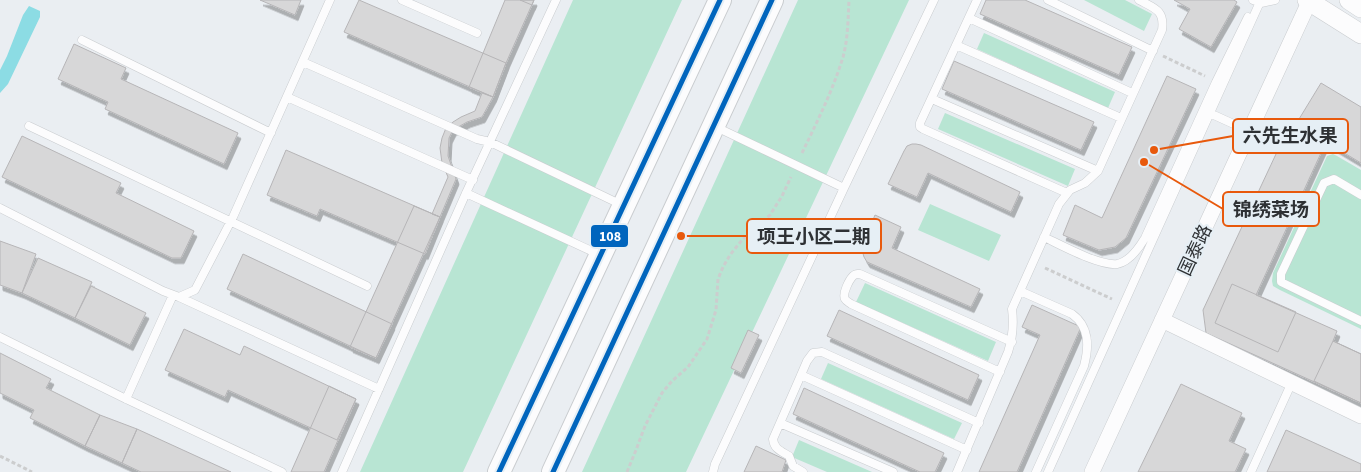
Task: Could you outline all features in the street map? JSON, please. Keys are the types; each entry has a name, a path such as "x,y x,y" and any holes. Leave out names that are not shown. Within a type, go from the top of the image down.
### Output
{"main road":[{"path":"499,472 720,0"},
{"path":"554,472 772,0"}],"street":[{"path":"1349,0 1361,8"},
{"path":"1309,1 1361,34"},
{"name":"国泰路","path":"1092,472 1309,1"},
{"path":"1162,320 1361,416"}],"lane":[{"path":"126,399 176,296 195,290 231,222 330,0"},
{"path":"402,0 477,33"},
{"path":"342,472 466,193 556,0"},
{"path":"713,472 715,464 844,188 934,0"},
{"path":"977,0 920,123 920,127 923,130 1067,193"},
{"path":"1048,0 1153,51"},
{"path":"958,472 1012,342 1014,332 1012,310 1058,204 1070,190 1084,183 1098,171 1162,30 1164,19 1160,13 1138,0"},
{"path":"1256,1 1275,0"},
{"path":"1044,237 1098,261 1108,263 1117,264 1134,254 1145,238 1207,112 1216,82 1256,1"},
{"path":"1048,472 1124,304 1256,1"},
{"path":"969,18 1132,93"},
{"path":"82,40 271,133"},
{"path":"956,46 1121,118"},
{"path":"303,62 477,139 490,142 624,206"},
{"path":"287,97 472,180"},
{"path":"932,99 1098,171"},
{"path":"1207,112 1249,131"},
{"path":"29,126 367,286"},
{"path":"714,126 844,188"},
{"path":"1361,195 1334,179 1324,183 1281,274 1281,282 1361,321"},
{"path":"466,193 600,255"},
{"path":"0,208 163,291 379,389"},
{"path":"1000,372 851,304 845,299 845,291 852,277 860,274 1012,342"},
{"path":"1020,292 1072,314 1083,324 1086,337 1087,354 1084,366 1036,472"},
{"path":"0,337 126,399 282,472"},
{"path":"803,472 794,468 789,456 775,447 773,439 801,375 813,353 822,352 979,423"},
{"path":"801,375 967,450"},
{"path":"1251,472 1292,382"},
{"path":"780,423 893,472"}],"path":[{"path":"627,472 644,426 662,393 672,381 688,368 707,339 716,310 718,279 723,267 742,240 770,215 782,196 812,133 843,57 847,35 849,0"},
{"path":"1153,51 1216,82"},
{"path":"1032,262 1124,304"},
{"path":"0,456 32,472"}],"green space":[{"path":"573,0 682,0 463,472 360,472"},
{"path":"798,0 909,0 686,472 582,472"},
{"path":"1084,0 1125,0 1152,14 1144,31"},
{"path":"984,33 1115,92 1108,108 977,49"},
{"path":"945,113 1075,169 1068,186 938,129"},
{"path":"1333,154 1361,170 1361,329 1280,290 1273,286 1272,281 1273,273 1327,156"},
{"path":"930,204 1001,235 989,261 918,230"},
{"path":"865,283 996,342 988,361 856,302"},
{"path":"828,363 962,423 954,439 821,379"},
{"path":"799,440 872,472 827,472 792,457"}],"water":[{"path":"29,6 40,11 40,17 8,84 0,93 0,70 23,15"}],"building":[{"path":"260,0 301,0 295,15"},
{"path":"359,0 506,63 493,97 344,32"},
{"path":"505,0 534,0 493,97 469,87"},
{"path":"520,0 534,0 532,5"},
{"path":"986,0 1025,0 1132,47 1119,75 980,14"},
{"path":"1174,0 1234,0 1237,2 1211,47 1179,29 1190,9"},
{"path":"74,44 126,68 121,79 238,133 224,164 105,109 108,102 58,79"},
{"path":"954,61 1094,122 1081,150 942,89"},
{"path":"1167,76 1196,89 1126,238 1115,247 1099,250 1063,235 1075,205 1102,218"},
{"path":"1321,83 1361,107 1361,163 1296,124"},
{"path":"482,93 493,97 482,117 467,122 453,130 449,138 448,156 456,179 440,217 432,214 448,177 442,163 440,148 446,128 461,117 475,111"},
{"path":"1291,122 1326,142 1256,295 1337,331 1333,341 1361,354 1361,403 1206,333 1203,310"},
{"path":"22,136 121,183 116,193 194,231 181,258 172,258 2,177"},
{"path":"912,144 921,145 1020,192 1011,212 928,173 917,197 888,184 907,146"},
{"path":"286,150 440,217 425,254 320,209 317,216 267,195"},
{"path":"414,206 440,217 376,358 350,347"},
{"path":"875,215 901,227 892,248 980,289 971,307 867,262 862,250 863,244"},
{"path":"0,241 36,254 22,293 0,285"},
{"path":"243,254 392,324 376,358 227,289"},
{"path":"38,258 92,282 75,318 22,293"},
{"path":"1232,284 1296,312 1278,352 1215,323"},
{"path":"91,286 146,313 130,345 75,318"},
{"path":"1032,305 1081,327 1017,472 979,472 1040,335 1022,327"},
{"path":"839,310 979,375 968,400 827,336"},
{"path":"184,329 240,355 244,346 356,399 337,440 228,390 225,397 165,370"},
{"path":"748,330 759,335 741,373 731,368"},
{"path":"1333,341 1361,354 1361,403 1314,381"},
{"path":"0,353 51,379 46,388 100,415 85,446 30,418 34,410 0,393"},
{"path":"1181,384 1242,413 1229,441 1246,449 1235,472 1138,472"},
{"path":"329,386 356,399 324,472 291,472"},
{"path":"804,388 944,453 935,472 920,472 793,414"},
{"path":"100,415 137,429 122,463 85,446"},
{"path":"137,429 231,472 141,472 122,463"},
{"path":"1286,430 1361,464 1361,472 1267,472"},
{"path":"756,446 786,460 782,472 744,472"}],"transit line":[{"name":"108","path":"499,472 720,0"},
{"name":"108","path":"553,472 772,0"}],"place":[{"name":"六先生水果","path":"1154,150"},
{"name":"锦绣菜场","path":"1144,162"},
{"name":"项王小区二期","path":"681,236"}]}
